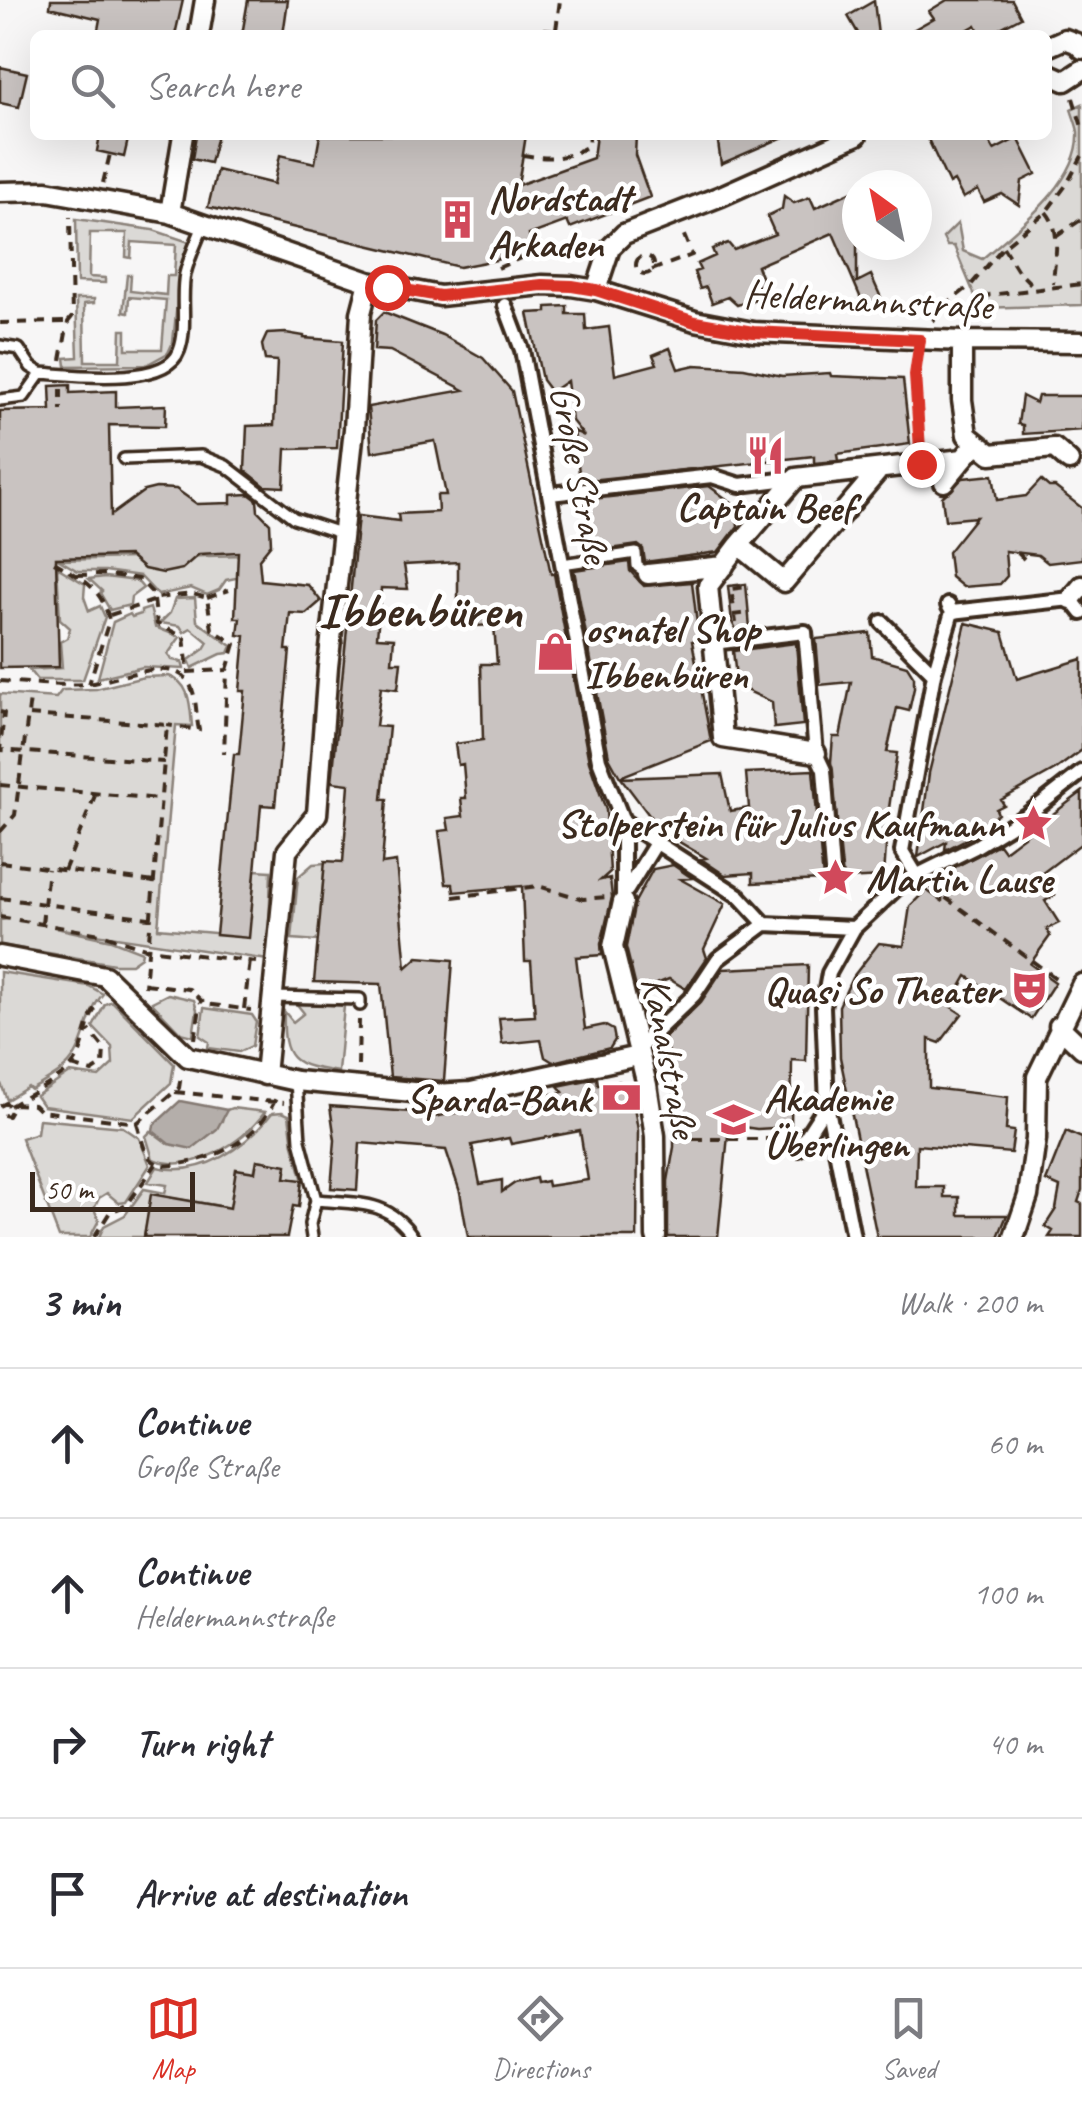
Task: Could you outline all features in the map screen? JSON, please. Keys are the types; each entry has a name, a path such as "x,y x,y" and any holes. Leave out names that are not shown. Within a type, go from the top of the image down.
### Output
{"street":[{"path":"200,30 205,0"},
{"path":"1052,43 1059,39 1080,44"},
{"path":"1052,74 1065,81 1082,70"},
{"path":"170,213 181,140"},
{"path":"0,192 47,191 170,213 370,282 440,296 542,285 596,290 610,248 624,234 845,140"},
{"path":"265,1075 287,851 316,814 361,313 370,282"},
{"name":"Heldermannstraße","path":"596,290 695,322 753,332 1082,342"},
{"name":"Große Straße","path":"505,305 522,350 599,760 623,821 624,898"},
{"path":"962,341 962,400 968,435 976,444 990,454 1054,448 1071,457"},
{"path":"944,482 976,444"},
{"path":"550,494 712,476 740,484 963,459"},
{"path":"739,545 784,582 879,470"},
{"path":"796,478 708,586 723,738 816,753"},
{"path":"648,574 724,566"},
{"path":"916,874 902,852 950,608 1078,599"},
{"path":"882,622 919,653 934,674"},
{"path":"714,644 805,632 816,753 824,770 833,883"},
{"path":"853,1237 827,1104 823,1007 829,973 854,928 916,874 988,839 1082,772"},
{"path":"623,821 739,896 765,924"},
{"path":"624,898 656,843"},
{"name":"Kanalstraße","path":"624,898 613,947 655,1136 656,1237"},
{"path":"0,956 94,973 114,982 184,1054 290,1080 452,1093 637,1053 694,995 718,959 765,924 854,928"},
{"path":"1014,1237 1028,1196 1036,1139 1037,1077 1079,989"},
{"path":"1059,1026 1082,1048"},
{"path":"802,1144 827,1104"}],"lane":[{"path":"0,346 19,350 41,374 130,376 148,373 177,356 185,274 204,223"},
{"path":"0,400 24,397 41,374"},
{"path":"124,458 201,456 226,466 294,518 342,534"},
{"path":"562,564 636,553 637,566 648,574"},
{"path":"272,1005 360,999 360,1006"},
{"path":"290,1080 298,1102 300,1140 316,1200 310,1224 312,1237"},
{"path":"316,1200 382,1207 396,1216 412,1237"}],"path":[{"path":"559,30 560,0"},
{"path":"544,29 549,30"},
{"path":"1064,98 1073,96 1082,127"},
{"path":"522,154 569,158 588,146 589,140"},
{"path":"101,191 110,154"},
{"path":"921,464 915,375 920,340 942,308 970,285 1003,247 1046,212 1082,156"},
{"path":"62,410 60,374 72,317 70,212"},
{"path":"1046,212 1056,226 1057,236 1053,286"},
{"path":"652,270 692,254 675,214"},
{"path":"1057,236 1082,218"},
{"path":"1003,247 1035,288"},
{"path":"498,268 541,248"},
{"path":"990,342 985,300 989,295 1082,284"},
{"path":"0,323 68,322"},
{"path":"1018,553 1024,559"},
{"path":"54,562 95,591 108,616 90,684"},
{"path":"29,715 199,730 186,674 184,636 158,624 155,600 138,578 77,575"},
{"path":"746,587 731,589 733,618 749,613"},
{"path":"108,616 155,600 193,594 207,598 229,590"},
{"path":"207,598 212,629 235,644 227,670 224,754"},
{"path":"0,681 90,684 159,670 186,674 227,670"},
{"path":"0,832 15,815 30,700"},
{"path":"0,712 4,712 0,750 164,762"},
{"path":"143,1012 167,726"},
{"path":"0,785 161,799"},
{"path":"64,870 96,793"},
{"path":"0,862 154,882"},
{"path":"42,924 48,868"},
{"path":"916,874 1079,989"},
{"path":"453,897 538,886 583,899 624,898"},
{"path":"0,898 150,918"},
{"path":"0,917 100,934 148,949 276,964"},
{"path":"244,1009 250,961"},
{"path":"0,1114 10,1115 12,1105 72,1066 96,1007 109,998 114,982"},
{"path":"145,984 189,989 201,1001 244,1009 272,1005"},
{"path":"0,1106 4,1103 137,1124 179,1088 184,1054 197,1036 201,1001"},
{"path":"358,1070 360,1006"},
{"path":"72,1066 92,1072 103,1065 104,1048 88,1028"},
{"path":"137,1124 149,1158 156,1164 169,1166 204,1160 226,1152 264,1120 290,1080"},
{"path":"174,1092 273,1104 298,1102"},
{"path":"655,1136 802,1144"},
{"path":"94,1237 110,1212 127,1205 156,1164"}],"shaded area":[{"path":"1082,104 1082,305 980,308 954,246 947,246 943,238 958,223 963,251 982,259 1028,219 1069,169 1078,132 1071,109"},
{"path":"76,219 153,230 189,242 181,265 173,342 168,353 146,365 66,366 65,358 78,357 76,299 94,299 94,303 84,304 85,361 120,361 121,330 126,330 126,349 162,349 166,300 129,297 128,313 123,312 127,275 131,275 130,291 166,295 167,276 174,276 176,245 132,242 131,258 126,257 127,233 90,233 89,277 105,278 105,283 77,282"},
{"path":"244,555 241,577 226,580 219,590 207,595 191,588 158,595 140,576 78,571 59,560"},
{"path":"57,567 85,584 89,611 100,606 105,617 83,680 37,680 29,670 62,668 60,642 67,638 70,628 60,619"},
{"path":"89,579 137,581 143,588 131,597 130,605 110,610 102,591"},
{"path":"195,598 197,621 232,646 229,653 192,668 189,660 208,642 191,628 184,632 180,626 160,623 170,613 175,599"},
{"path":"150,608 155,627 180,637 168,654 172,660 182,662 184,669 143,667 98,678 113,622"},
{"path":"169,676 185,690 192,726 176,725 158,928 248,936 255,870 271,871 268,960 56,928 111,940 142,952 141,957 131,964 114,964 0,945 0,920 9,919 0,917 0,694 56,698 62,690 96,689 144,677"},
{"path":"325,863 318,941 292,939 298,877 313,864"},
{"path":"0,972 89,986 103,994 92,1011 78,1050 66,1067 7,1100 0,1081"},
{"path":"168,994 194,1000 197,1010 193,1036 181,1033 153,1004"},
{"path":"112,1001 174,1064 171,1083 133,1118 43,1106 36,1096 70,1073 99,1077 113,1064 112,1047 93,1027 105,1004"},
{"path":"295,1002 344,1006 338,1072 300,1063 288,1050 284,1011 293,1022 304,1013"},
{"path":"204,1008 252,1015 256,1021 252,1046 239,1052 208,1048 209,1042 200,1036"},
{"path":"180,1101 227,1110 217,1129 192,1149 169,1144 153,1131 154,1125"},
{"path":"232,1108 265,1112 243,1135 215,1153 184,1163 153,1159 146,1136 151,1131 169,1144 222,1121 224,1111"},
{"path":"272,1113 289,1115 303,1181 285,1178 286,1165 257,1160 240,1237 226,1207 152,1195 144,1237 99,1237 104,1226 125,1215 144,1189 165,1193 167,1185 148,1182 157,1167 190,1168 222,1157"},
{"path":"39,1119 123,1127 139,1138 150,1165 126,1202 119,1203 107,1193 99,1198 94,1209 99,1220 90,1237 59,1237 21,1138 37,1133"}],"building":[{"path":"51,0 183,0 176,30 98,30 100,19 50,7"},
{"path":"248,0 288,0 284,30 243,30"},
{"path":"947,0 1012,0 1021,17 996,30 978,30 976,25 967,30 913,30 934,18 929,11"},
{"path":"874,1 877,30 856,30 848,16"},
{"path":"0,67 27,73 19,107 0,103"},
{"path":"99,140 128,140 124,157 97,151"},
{"path":"195,140 216,140 210,163 192,159"},
{"path":"319,140 525,140 518,185 593,158 595,140 636,140 635,155 650,197 570,228 567,221 529,235 532,246 496,260 459,267 208,207 217,170 274,184 280,155 315,163"},
{"path":"718,140 776,140 721,164"},
{"path":"928,140 989,140 994,150 1019,140 1036,174 1022,181 1019,205 1002,194 984,202 978,190 963,198 954,181 949,184"},
{"path":"784,196 794,203 810,197 815,208 842,196 842,254 833,233 757,266 764,284 752,288 756,299 737,305 728,297 712,303 706,287 700,289 694,272 700,270 697,264 715,256 712,249 728,243 734,250 775,234 767,216 782,209"},
{"path":"845,260 857,260 857,282 871,275 882,300 865,308"},
{"path":"567,306 567,314 585,314 586,330 609,327 615,375 657,364 653,355 670,348 678,369 695,365 744,368 782,376 830,373 903,379 910,444 837,454 838,461 814,463 814,456 580,481 574,431 584,436 572,421 567,381 551,392 542,380 528,313"},
{"path":"384,312 442,335 483,358 512,391 554,574 589,762 606,810 610,872 601,880 610,878 612,897 602,955 576,957 585,1029 604,1025 613,1030 615,1040 610,1048 553,1062 545,1057 541,1040 502,1044 499,1018 535,1016 531,961 525,961 522,886 454,892 453,884 446,884 439,831 449,830 447,818 463,816 461,798 466,798 463,764 458,765 455,744 483,740 481,664 497,664 494,625 475,626 474,616 458,616 458,562 404,565 408,589 381,588 377,637 394,638 392,662 401,662 398,689 381,687 376,726 389,727 382,799 387,799 382,864 396,862 406,968 418,957 453,960 444,1081 390,1077 381,984 314,982 325,861 343,862 349,784 332,782 358,516 399,521 398,514 438,512 437,495 446,495 435,441 372,452 368,407 464,390 390,351 374,350 376,320"},
{"path":"267,334 343,341 337,448 286,449 284,487 265,486 245,470 247,426 274,425 277,361 265,360 262,345"},
{"path":"70,385 70,393 116,391 116,407 166,405 165,426 109,425 111,515 144,491 156,488 176,489 197,504 231,503 231,495 249,494 270,523 271,544 259,559 261,580 308,585 321,601 306,614 290,613 275,806 261,805 249,938 216,935 234,754 239,754 245,691 240,691 245,636 238,635 240,618 235,618 238,552 199,554 182,569 163,573 144,569 129,556 56,558 59,667 0,668 0,411 51,410 50,386"},
{"path":"1022,396 1036,403 1038,396 1082,396 1082,430 1023,434 1023,425 1018,424"},
{"path":"993,475 997,500 1026,496 1041,480 1082,508 1082,559 1048,563 1038,555 1005,551 1007,576 1000,584 963,587 951,577 948,552 976,517 945,520 942,497 963,478"},
{"path":"709,486 736,506 738,526 718,552 645,562 643,549 638,545 589,552 583,500"},
{"path":"629,562 630,571 644,586 692,582 699,640 692,641 711,741 620,777 609,757 574,570"},
{"path":"746,584 750,628 736,630 728,586"},
{"path":"966,623 1003,632 1017,679 1082,659 1082,750 1001,800 1004,805 996,809 998,814 985,825 987,828 945,850 946,842 918,857 929,773"},
{"path":"870,633 872,656 907,666 914,677 914,688 909,711 897,708 887,752 897,753 884,877 843,879 831,762 833,737 840,737 851,682 820,685 816,639"},
{"path":"796,643 803,725 774,728 772,702 737,686 733,651"},
{"path":"813,770 823,880 753,883 753,873 725,875 701,859 706,858 661,831 621,778 722,774 730,811 749,808 746,773"},
{"path":"1082,792 1082,843 1041,874 1055,895 1045,901 1059,923 1047,929 1050,936 1030,964 1055,982 1031,1019 967,976 950,1006 962,1014 940,1043 929,1039 929,1088 1008,1097 1006,1130 1014,1131 1011,1153 917,1145 916,1187 944,1187 944,1197 959,1197 959,1215 1007,1215 998,1237 877,1237 840,1057 839,1006 852,978 879,943 904,946 910,906 926,890 942,901 944,873 999,844 1004,851"},
{"path":"673,865 692,878 680,879 725,904 704,949 707,958 686,989 669,979 637,992 626,947 635,902 653,869"},
{"path":"808,965 806,1061 792,1060 791,1127 757,1129 729,1125 718,1237 668,1237 674,1074 665,1037 701,1002 723,969"},
{"path":"597,1078 598,1085 619,1081 631,1089 638,1130 637,1237 468,1237 460,1192 446,1150 360,1143 357,1190 331,1188 335,1140 330,1106 425,1113 424,1119 563,1092 558,1086","holes":["580,1131 588,1180 548,1186 547,1181 537,1183 536,1178 515,1183 502,1192 502,1180 480,1184 472,1145 509,1138 511,1144"]},
{"path":"1066,1131 1082,1138 1082,1190 1078,1202 1082,1204 1082,1237 1049,1237 1053,1231 1045,1226 1056,1209 1060,1187 1046,1181"},
{"path":"257,1160 287,1165 285,1178 302,1180 299,1207 293,1206 287,1237 144,1237 151,1194 230,1208 236,1169 255,1172"}],"place":[{"name":"Nordstadt Arkaden","path":"458,220"},
{"name":"Captain Beef","path":"765,456"},
{"name":"osnatel Shop Ibbenbüren","path":"555,651"},
{"name":"Stolperstein für Julius Kaufmann","path":"1034,823"},
{"name":"Martin Lause","path":"836,878"},
{"name":"Quasi So Theater","path":"1029,989"},
{"name":"Sparda-Bank","path":"621,1098"},
{"name":"Akademie Überlingen","path":"734,1120"}],"district":[{"name":"Ibbenbüren","path":"420,609"}],"route":[{"path":"387,287 440,296 502,288 572,286 695,322 753,332 920,340 915,375 921,464"}]}
